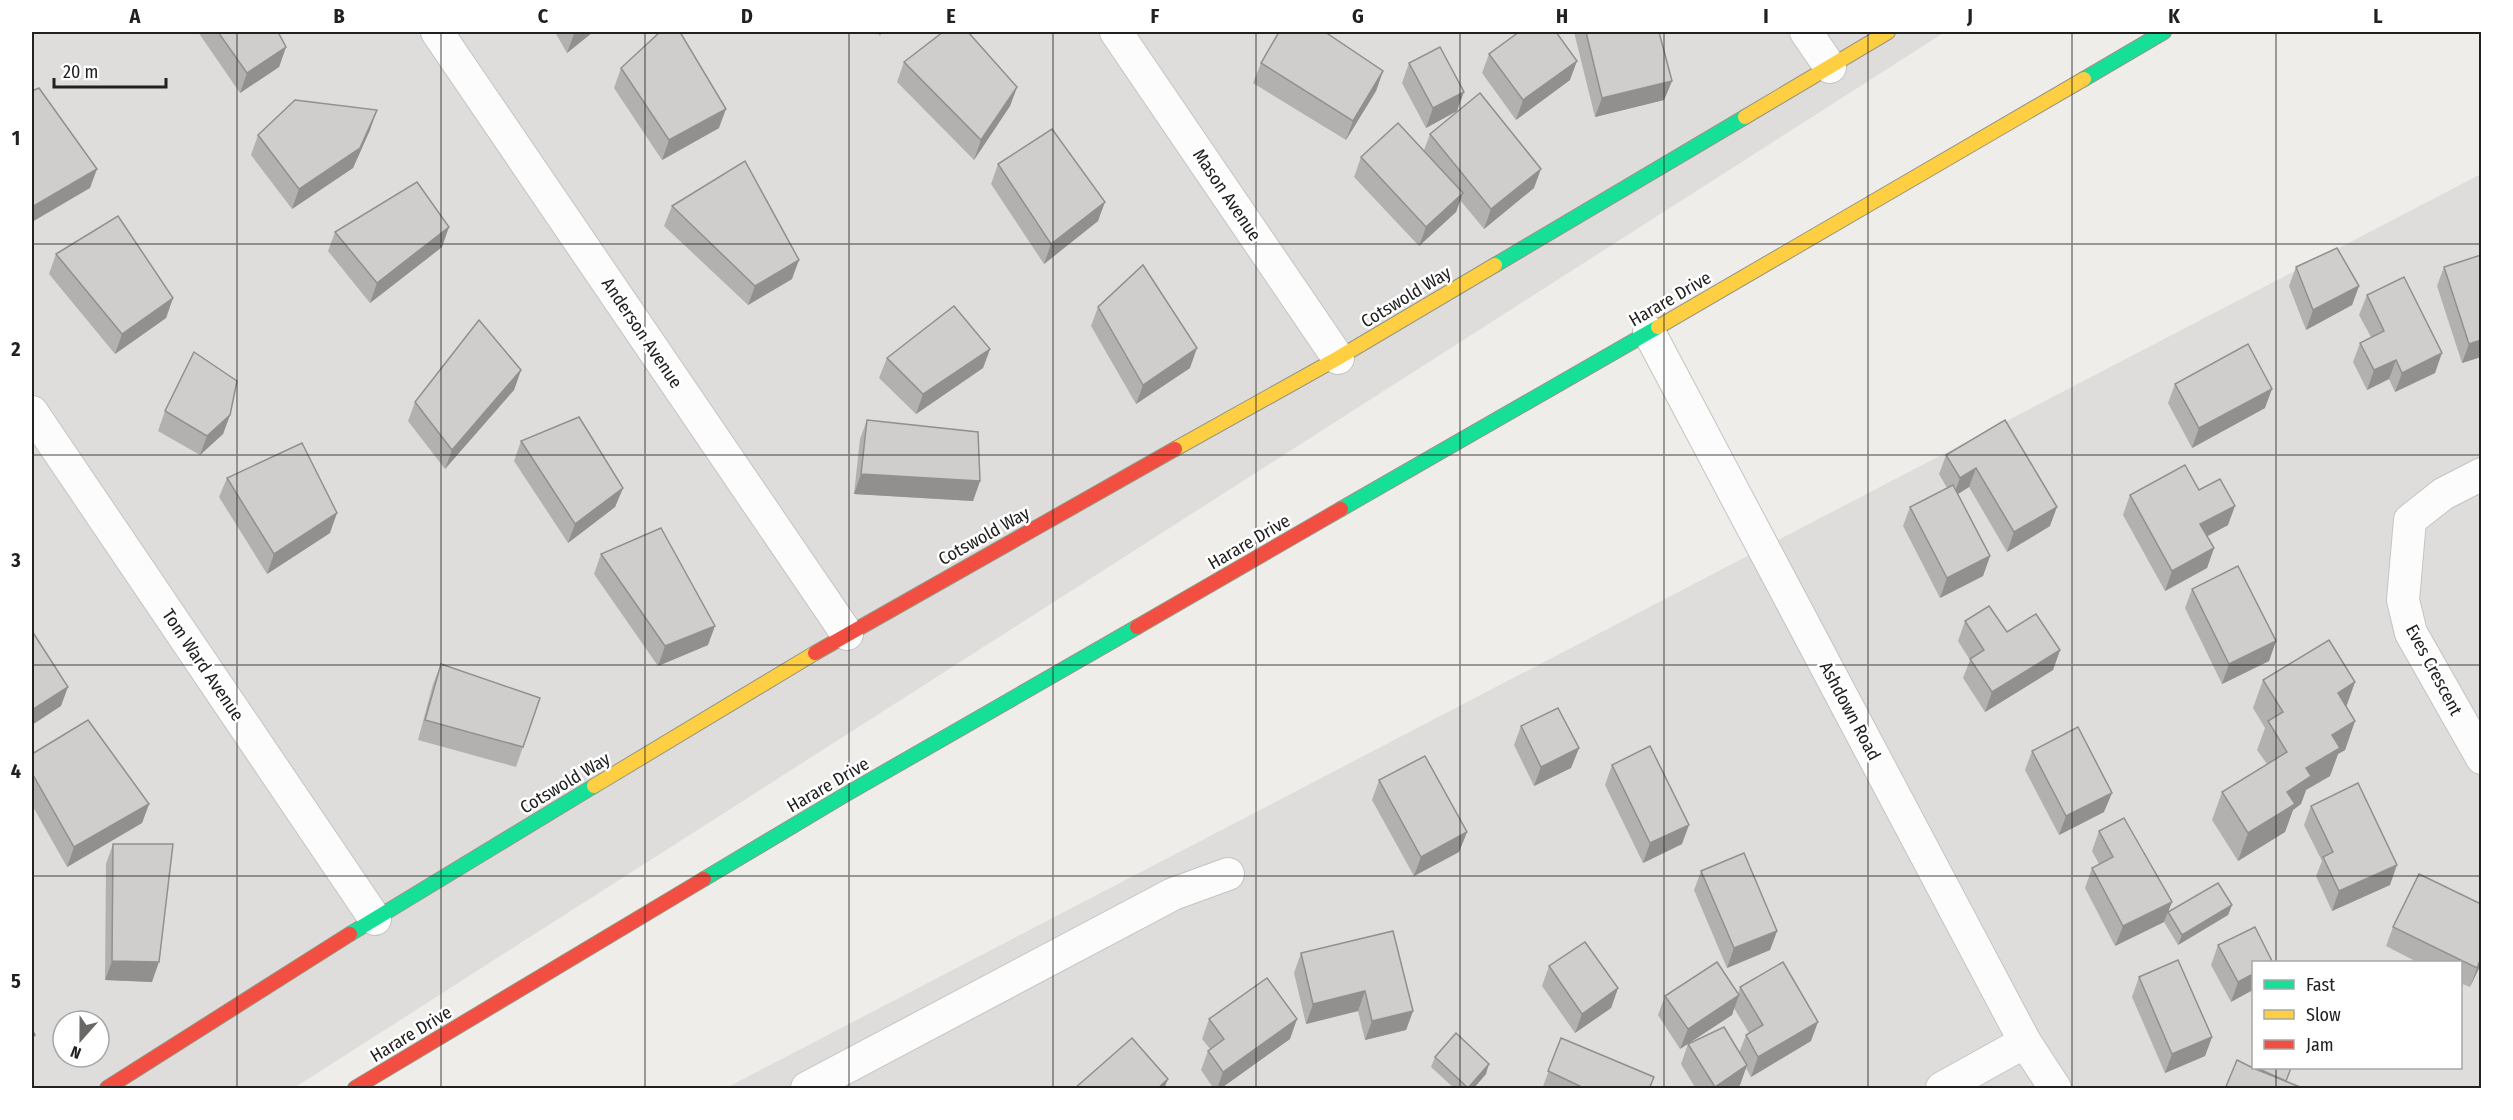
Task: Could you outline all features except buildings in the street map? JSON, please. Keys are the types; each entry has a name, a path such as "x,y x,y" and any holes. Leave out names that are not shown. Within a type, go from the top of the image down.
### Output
{"street":[{"name":"Anderson Avenue","path":"437,32 847,634"},
{"name":"Mason Avenue","path":"1116,32 1338,358"},
{"path":"1806,32 1830,67"},
{"name":"Cotswold Way","path":"107,1089 375,919 847,634 1338,358 1888,32"},
{"name":"Harare Drive","path":"355,1089 854,790 2164,32"},
{"name":"Ashdown Road","path":"1649,332 2025,1042 2055,1089"},
{"name":"Tom Ward Avenue","path":"32,412 375,919"},
{"name":"Eves Crescent","path":"2481,474 2443,494 2410,520 2403,600 2411,633 2481,758"},
{"path":"820,1086 1173,894 1228,874"},
{"path":"1941,1089 2025,1042"}],"shaded area":[{"path":"32,32 1945,32 294,1088 32,1088"},
{"path":"2481,174 2481,1088 726,1088"}],"traffic: fast":[{"path":"2084,79 2164,32"},
{"path":"1495,265 1745,117"},
{"path":"1341,509 1658,327"},
{"path":"704,879 843,796 1137,627"},
{"path":"350,934 594,786"}],"traffic: slow":[{"path":"1745,117 1888,32"},
{"path":"1658,327 2084,79"},
{"path":"1175,449 1338,358 1495,265"},
{"path":"594,786 815,653"}],"traffic: jam":[{"path":"815,653 1175,449"},
{"path":"1137,627 1341,509"},
{"path":"355,1088 704,879"},
{"path":"107,1088 350,934"}]}
